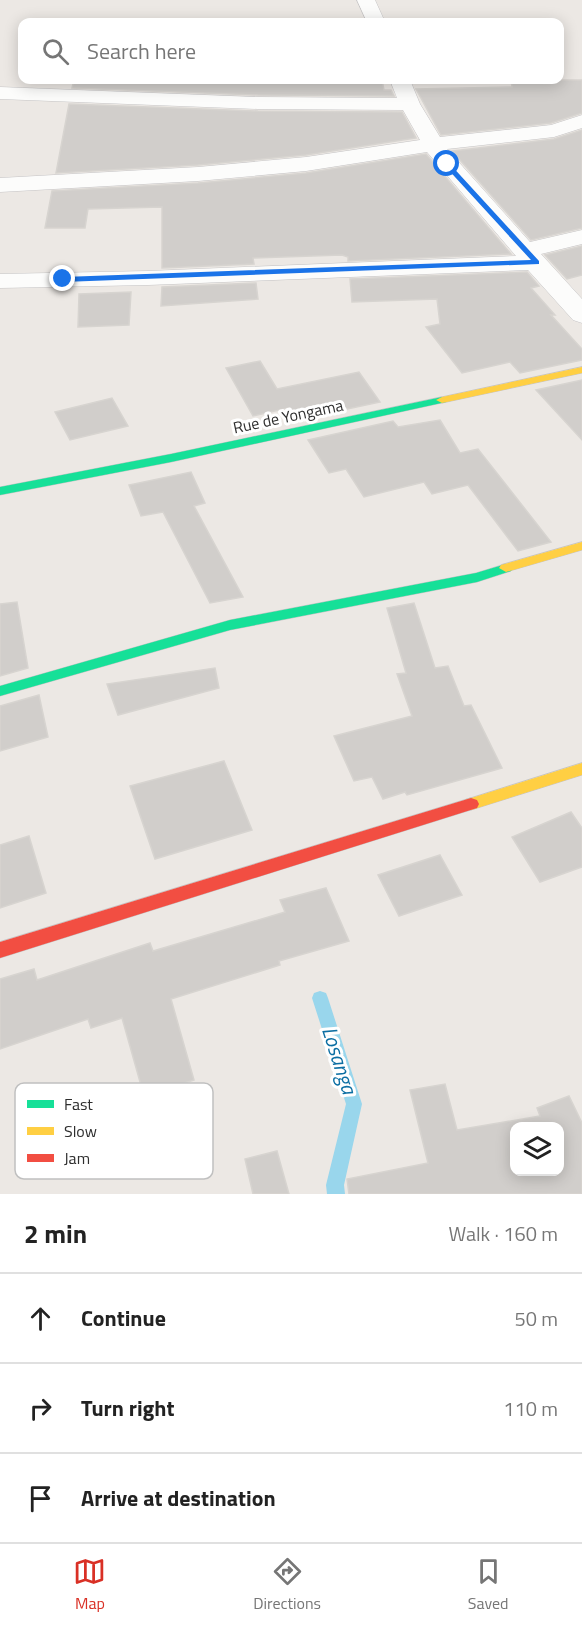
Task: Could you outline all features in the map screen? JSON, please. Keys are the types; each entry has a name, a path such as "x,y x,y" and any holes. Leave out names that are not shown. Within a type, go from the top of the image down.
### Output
{"street":[{"path":"366,0 374,18"},
{"path":"401,84 410,104 447,164 582,315"},
{"path":"0,93 258,102 410,104"},
{"path":"0,186 198,174 296,165 435,144 554,131 582,121"},
{"path":"0,281 148,278 531,256 582,237"},
{"name":"Rue de Yongama","path":"0,491 171,458 582,370"},
{"path":"0,691 230,625 477,577 582,546"},
{"path":"0,950 582,769"}],"building":[{"path":"564,80 582,80 582,113 551,123 441,135 416,89 512,87 512,84 564,84"},
{"path":"73,84 383,84 384,90 391,90 394,96 258,95 72,88"},
{"path":"69,104 258,111 402,112 416,138 306,155 198,165 56,173"},
{"path":"582,130 582,228 531,240 452,151 554,139"},
{"path":"426,154 511,254 348,261 348,257 342,255 253,258 254,264 162,268 162,207 88,209 85,228 45,228 52,191 198,183 306,173"},
{"path":"582,246 582,275 567,279 545,255"},
{"path":"527,272 539,286 531,288 555,315 551,315 582,349 582,360 520,373 510,362 462,373 426,327 440,324 437,299 352,302 350,279"},
{"path":"256,283 258,299 161,306 162,287"},
{"path":"131,292 129,325 78,327 79,294"},
{"path":"260,361 277,389 359,372 380,402 296,420 288,408 253,416 226,368"},
{"path":"582,380 582,440 536,390"},
{"path":"112,398 128,426 70,440 55,412"},
{"path":"440,420 460,453 478,449 551,542 518,551 468,485 432,494 424,482 364,497 346,469 329,473 308,440 393,421 398,427"},
{"path":"191,472 205,503 194,506 243,597 210,603 163,512 141,516 129,485"},
{"path":"17,602 28,668 0,676 0,604"},
{"path":"414,603 435,668 448,666 464,706 471,705 502,768 407,795 405,792 383,799 372,777 354,781 334,736 412,716 397,674 406,673 387,608"},
{"path":"215,668 219,688 118,715 107,684"},
{"path":"39,695 48,737 0,751 0,706"},
{"path":"224,761 252,830 155,859 130,786"},
{"path":"571,812 582,828 582,867 540,882 512,837"},
{"path":"29,836 46,893 0,908 0,845"},
{"path":"440,855 462,895 399,916 378,875"},
{"path":"326,888 349,941 279,961 280,965 171,999 194,1080 185,1083 140,1083 122,1018 91,1028 88,1019 0,1049 0,979 34,969 37,980 150,943 153,951 285,912 280,900"},
{"path":"445,1084 457,1130 540,1116 537,1108 569,1096 582,1123 582,1194 349,1194 347,1179 428,1163 410,1090"},
{"path":"277,1151 289,1194 253,1194 245,1159"}],"waterway":[{"name":"Losanga","path":"320,998 354,1104 335,1185 336,1194"}],"traffic: fast":[{"path":"0,491 171,458 442,400"},
{"path":"0,691 230,625 477,577 506,568"}],"traffic: slow":[{"path":"442,400 582,370"},
{"path":"506,568 582,546"},
{"path":"471,804 582,769"}],"traffic: jam":[{"path":"0,950 471,804"}],"route":[{"path":"63,279 402,269 537,262 447,164"}]}
